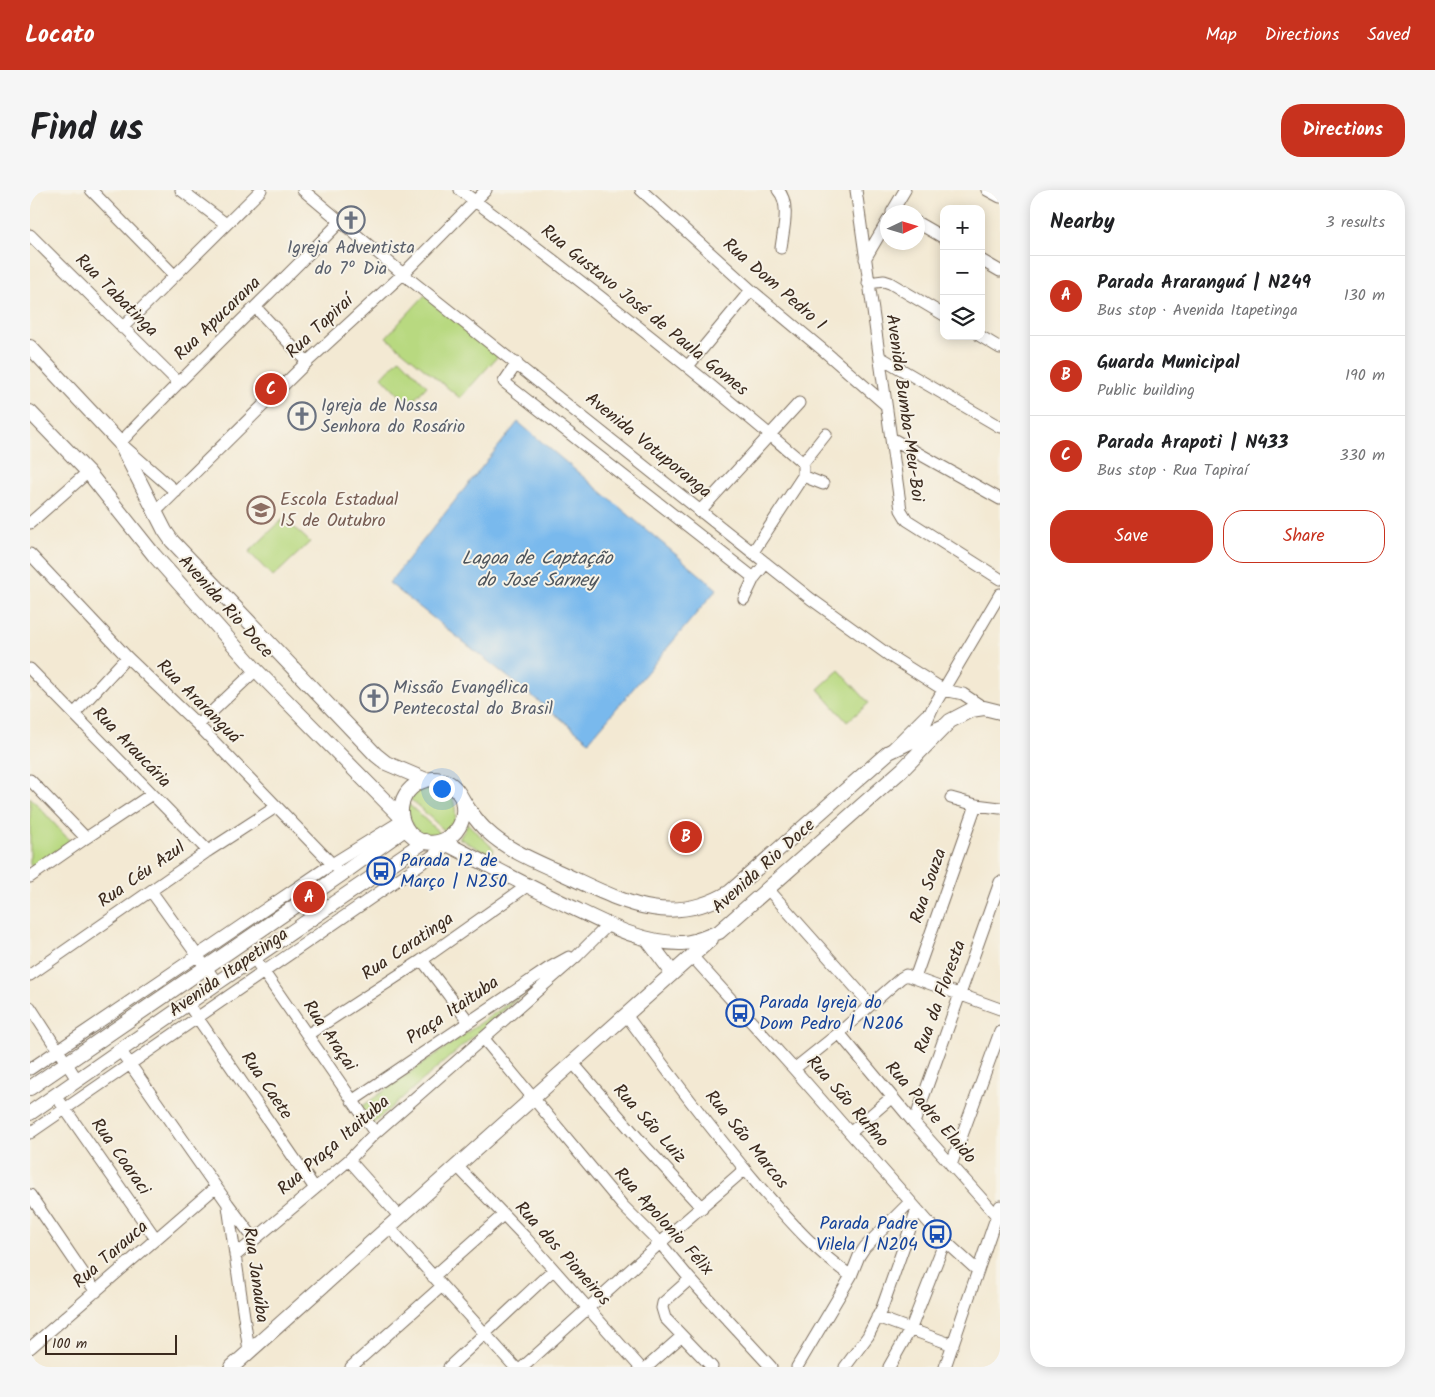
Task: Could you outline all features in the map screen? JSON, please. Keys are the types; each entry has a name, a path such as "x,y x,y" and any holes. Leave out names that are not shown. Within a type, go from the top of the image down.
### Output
{"main road":[{"name":"Avenida Rio Doce","path":"30,347 120,442 155,512 172,541 376,755 386,763 426,780 433,779 448,783 454,787 486,831 501,843 536,862 624,902 646,908 669,910 692,908 713,903 730,892 889,752 944,726 959,715 984,708"},
{"name":"Avenida Rio Doce","path":"30,412 88,472 154,555 256,670 404,822 411,834 425,841 445,843 527,886 608,925 647,939 668,943 685,943 719,932 903,769 944,726"},
{"path":"984,708 1000,710"},
{"path":"404,822 401,807 404,796 411,787 426,780"},
{"path":"445,843 461,825 464,808 462,800"},
{"name":"Avenida Itapetinga","path":"30,1088 342,874 404,822"},
{"name":"Avenida Itapetinga","path":"30,1113 425,841"},
{"path":"232,1367 719,932"},
{"path":"647,939 672,972"}],"street":[{"path":"91,190 174,275"},
{"path":"181,190 226,224"},
{"path":"122,328 261,190"},
{"name":"Avenida Votuporanga","path":"303,190 403,274 811,599 890,656 944,690 963,694 984,708"},
{"name":"Rua Gustavo José de Paula Gomes","path":"460,190 586,285 688,366 803,464"},
{"name":"Rua Tapiraí","path":"155,512 307,362 403,274 486,190"},
{"name":"Rua Dom Pedro I","path":"641,190 751,290 886,405"},
{"path":"778,190 783,195 785,202 781,248"},
{"name":"Avenida Bumba-Meu-Boi","path":"856,190 903,516 1000,579"},
{"path":"898,205 904,190"},
{"path":"987,190 1000,197"},
{"name":"Rua Apucarana","path":"120,442 341,221"},
{"path":"925,227 940,236"},
{"name":"Rua Tabatinga","path":"30,234 178,382"},
{"path":"865,259 880,234"},
{"path":"985,262 1000,271"},
{"path":"868,283 876,281 890,284 940,313"},
{"path":"688,366 751,290"},
{"path":"256,308 307,362"},
{"path":"985,339 1000,348"},
{"path":"880,357 1000,427"},
{"name":"Avenida Votuporanga","path":"517,363 504,382 754,578"},
{"path":"683,522 770,436 799,403"},
{"path":"557,423 570,406"},
{"path":"753,552 803,476 803,464 826,434"},
{"path":"891,438 1000,499"},
{"name":"Avenida Rio Doce","path":"120,442 176,492"},
{"path":"623,476 634,457"},
{"path":"30,523 88,472"},
{"path":"803,476 823,484"},
{"name":"Rua Araranguá","path":"30,554 127,657 198,725 342,874"},
{"path":"744,599 754,578 766,563"},
{"name":"Avenida Rio Doce","path":"903,769 932,709 974,635 1000,594"},
{"path":"74,714 127,657"},
{"name":"Rua Araucária","path":"30,669 208,851"},
{"path":"198,725 256,670"},
{"name":"Avenida Rio Doce","path":"889,752 932,709"},
{"path":"30,780 86,838"},
{"path":"32,872 152,794"},
{"path":"951,798 976,805 1000,808"},
{"name":"Rua Souza","path":"912,977 976,805"},
{"name":"Rua Céu Azul","path":"30,975 208,851 276,807"},
{"name":"Avenida Itapetinga","path":"30,1069 332,864 404,822"},
{"name":"Avenida Itapetinga","path":"30,1133 130,1066 445,843"},
{"name":"Rua da Floresta","path":"914,1123 961,996 1000,882"},
{"name":"Rua Caratinga","path":"307,1035 422,960 527,886"},
{"path":"767,888 870,1004"},
{"path":"151,891 217,983"},
{"name":"Rua Praça Itaituba","path":"254,1239 349,1160 376,1133 577,956 608,925"},
{"name":"Rua São Rufino","path":"691,955 794,1068 945,1241 978,1271"},
{"name":"Praça Itaituba","path":"352,1101 549,968 569,957 577,956"},
{"name":"Rua Araçai","path":"254,958 376,1133"},
{"path":"422,960 469,1022"},
{"path":"794,1068 839,1033 901,978 912,977 1000,1009"},
{"name":"Rua Caete","path":"188,1004 314,1188"},
{"path":"30,1007 78,1080"},
{"name":"Rua São Marcos","path":"626,1015 690,1101 746,1169 812,1244 829,1260 851,1276"},
{"path":"951,1165 1000,1032"},
{"name":"Rua Padre Elaido","path":"839,1033 951,1165 998,1211"},
{"name":"Rua Apolonio Félix","path":"484,1039 623,1206 660,1243 690,1279 771,1367"},
{"path":"120,1050 254,1239 235,1256"},
{"name":"Rua São Luiz","path":"572,1062 642,1143 702,1208"},
{"name":"Rua Coaraci","path":"56,1096 156,1239"},
{"path":"850,1133 892,1097"},
{"path":"349,1160 399,1216"},
{"name":"Rua dos Pioneiros","path":"457,1166 640,1367"},
{"path":"523,1367 660,1243 746,1169"},
{"name":"Rua Tarauca","path":"32,1343 96,1292 216,1187"},
{"path":"30,1195 96,1292"},
{"name":"Rua Janaúba","path":"228,1204 249,1351"},
{"path":"798,1367 851,1276 865,1246 914,1206"},
{"path":"845,1367 868,1336 878,1317 914,1206"},
{"path":"945,1367 998,1211"},
{"path":"434,1276 503,1215"},
{"path":"388,1226 515,1367"},
{"path":"988,1239 1000,1243"},
{"path":"889,1367 910,1329 945,1241"},
{"path":"450,1367 553,1270"},
{"path":"690,1279 663,1303 662,1308 665,1318 712,1367"},
{"path":"351,1367 442,1286"},
{"path":"878,1317 953,1345"},
{"path":"647,1367 682,1336"}],"green space":[{"path":"425,295 498,356 460,398 386,337"},
{"path":"400,358 427,386 409,405 382,377"},
{"path":"284,518 310,542 273,577 249,552"},
{"path":"839,670 869,703 847,722 818,689"},
{"path":"423,784 443,786 453,799 455,805 454,823 452,828 446,832 407,796"},
{"path":"30,797 71,842 32,867 30,864"},
{"path":"405,801 442,835 435,838 417,835 403,806"},
{"path":"467,823 494,849 491,856 459,838 465,830"},
{"path":"526,991 372,1124 361,1107"}],"water":[{"name":"Lagoa de Captação do José Sarney","path":"518,422 717,589 589,741 389,583"}],"place":[{"name":"Igreja Adventista do 7º Dia","path":"351,220"},
{"name":"Parada Arapoti | N433","path":"271,389"},
{"name":"Igreja de Nossa Senhora do Rosário","path":"302,416"},
{"name":"Escola Estadual 15 de Outubro","path":"261,510"},
{"name":"Missão Evangélica Pentecostal do Brasil","path":"374,698"},
{"name":"Guarda Municipal","path":"686,837"},
{"name":"Parada 12 de Março | N250","path":"381,871"},
{"name":"Parada Araranguá | N249","path":"309,897"},
{"name":"Parada Igreja do Dom Pedro | N206","path":"740,1013"},
{"name":"Parada Padre Vilela | N204","path":"937,1234"}]}
